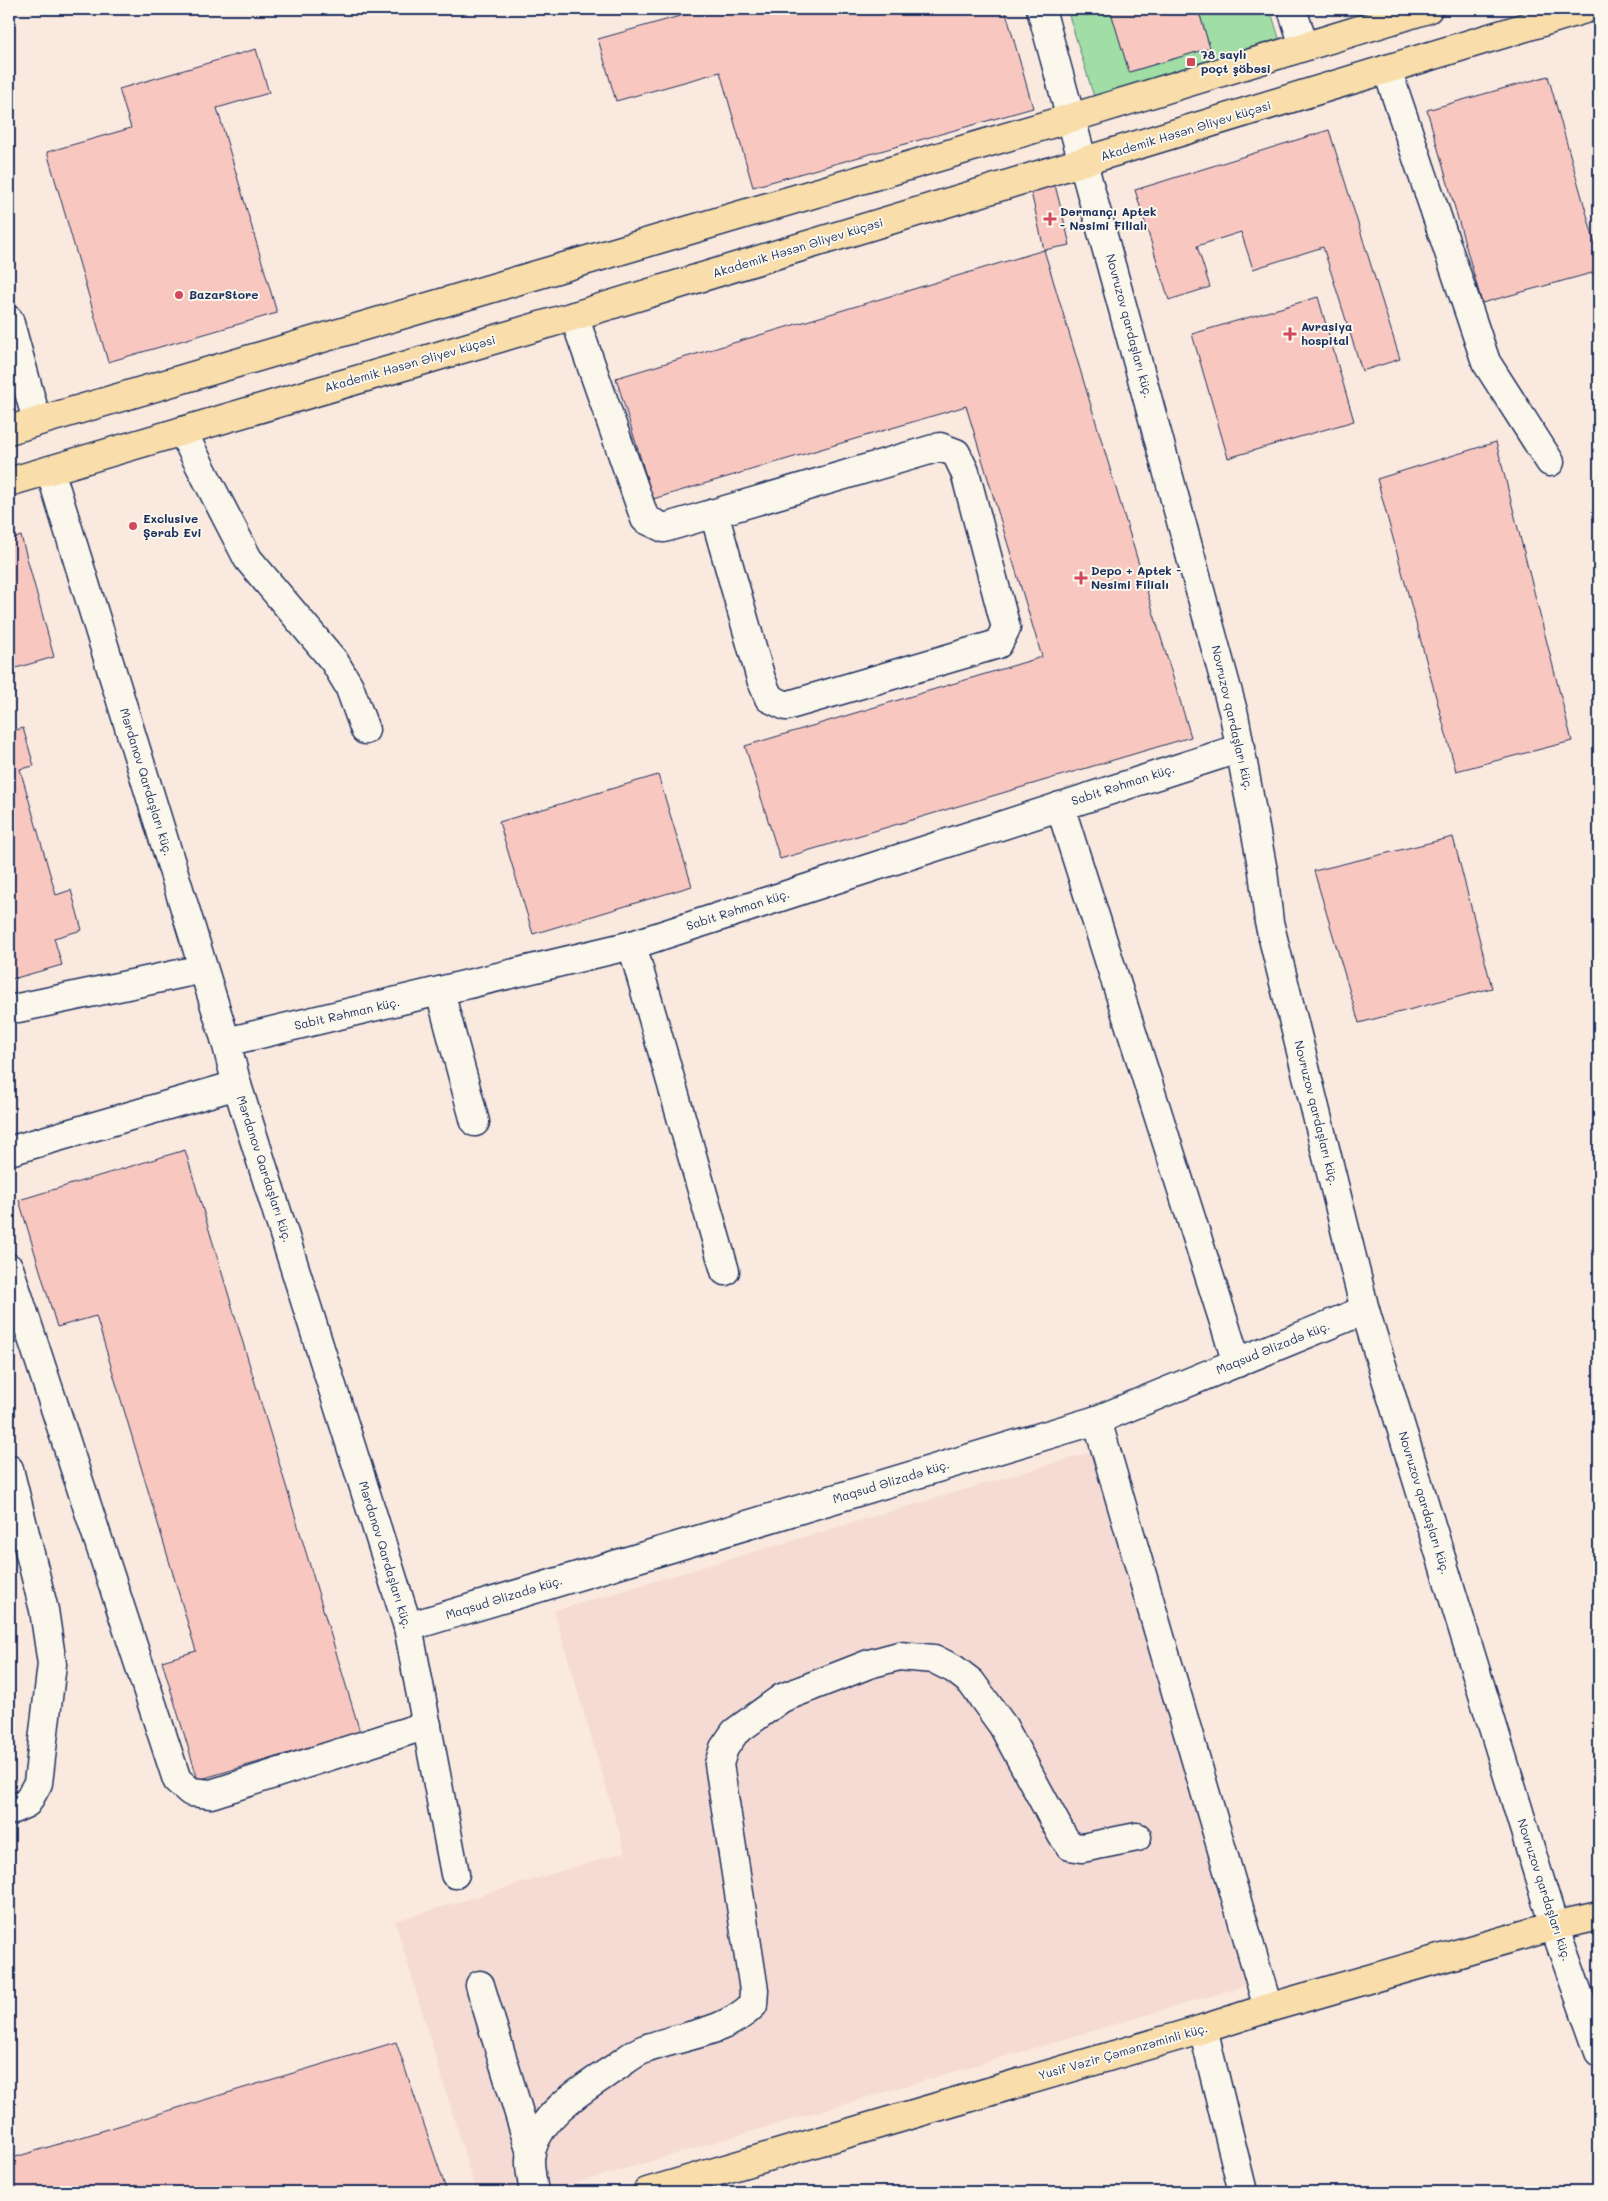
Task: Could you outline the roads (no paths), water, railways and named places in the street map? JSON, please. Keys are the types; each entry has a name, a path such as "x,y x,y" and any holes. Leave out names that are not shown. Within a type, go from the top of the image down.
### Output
{"main road":[{"path":"9,430 1071,118 1428,9"},
{"name":"Akademik Həsən Əliyev küçəsi","path":"9,482 574,316 1586,9"},
{"name":"Yusif Vəzir Çəmənzəminli küç.","path":"647,2192 1203,2029 1268,2008 1554,1926 1599,1916"}],"street":[{"path":"1041,9 1071,118"},
{"path":"1292,9 1304,46"},
{"path":"1387,69 1486,362 1550,462"},
{"name":"Novruzov qardaşları küç.","path":"1071,118 1241,748 1264,871 1269,922 1365,1310 1554,1926 1599,2052"},
{"path":"574,316 645,519 664,528 714,513 940,447 956,453 964,472 1006,628 998,644 786,706 770,698 760,679 714,513"},
{"path":"9,320 37,421"},
{"path":"182,431 248,559 334,661 349,686 365,730"},
{"name":"Mərdanov Qardaşları küç.","path":"50,470 226,1042 237,1085 408,1627 455,1874"},
{"name":"Sabit Rəhman küç.","path":"226,1042 632,945 1241,748"},
{"path":"1060,806 1237,1363"},
{"path":"632,945 725,1271"},
{"path":"18,1008 203,969"},
{"path":"440,992 475,1122"},
{"path":"9,1151 237,1085"},
{"path":"9,1268 177,1780 191,1792 211,1794 427,1725"},
{"name":"Maqsud Əlizadə küç.","path":"408,1627 1097,1420 1365,1310"},
{"path":"1097,1420 1268,2008"},
{"path":"9,1469 44,1610 52,1664 38,1783 27,1803 9,1811"},
{"path":"530,2153 536,2137 550,2117 586,2087 643,2049 727,2025 742,2016 753,2005 754,1990 720,1764 724,1748 735,1732 782,1698 869,1664 899,1656 934,1659 954,1669 971,1682 982,1697 1003,1726 1062,1835 1070,1846 1082,1848 1137,1837"},
{"path":"480,1985 530,2153 530,2168 534,2192"},
{"path":"1203,2029 1243,2192"}],"place":[{"name":"78 saylı poçt şöbəsi","path":"1191,62"},
{"name":"Dərmançı Aptek - Nəsimi Filialı","path":"1050,219"},
{"name":"BazarStore","path":"179,295"},
{"name":"Avrasiya hospital","path":"1290,334"},
{"name":"Exclusive Şərab Evi","path":"133,526"},
{"name":"Depo + Aptek - Nəsimi Filialı","path":"1081,578"}]}
